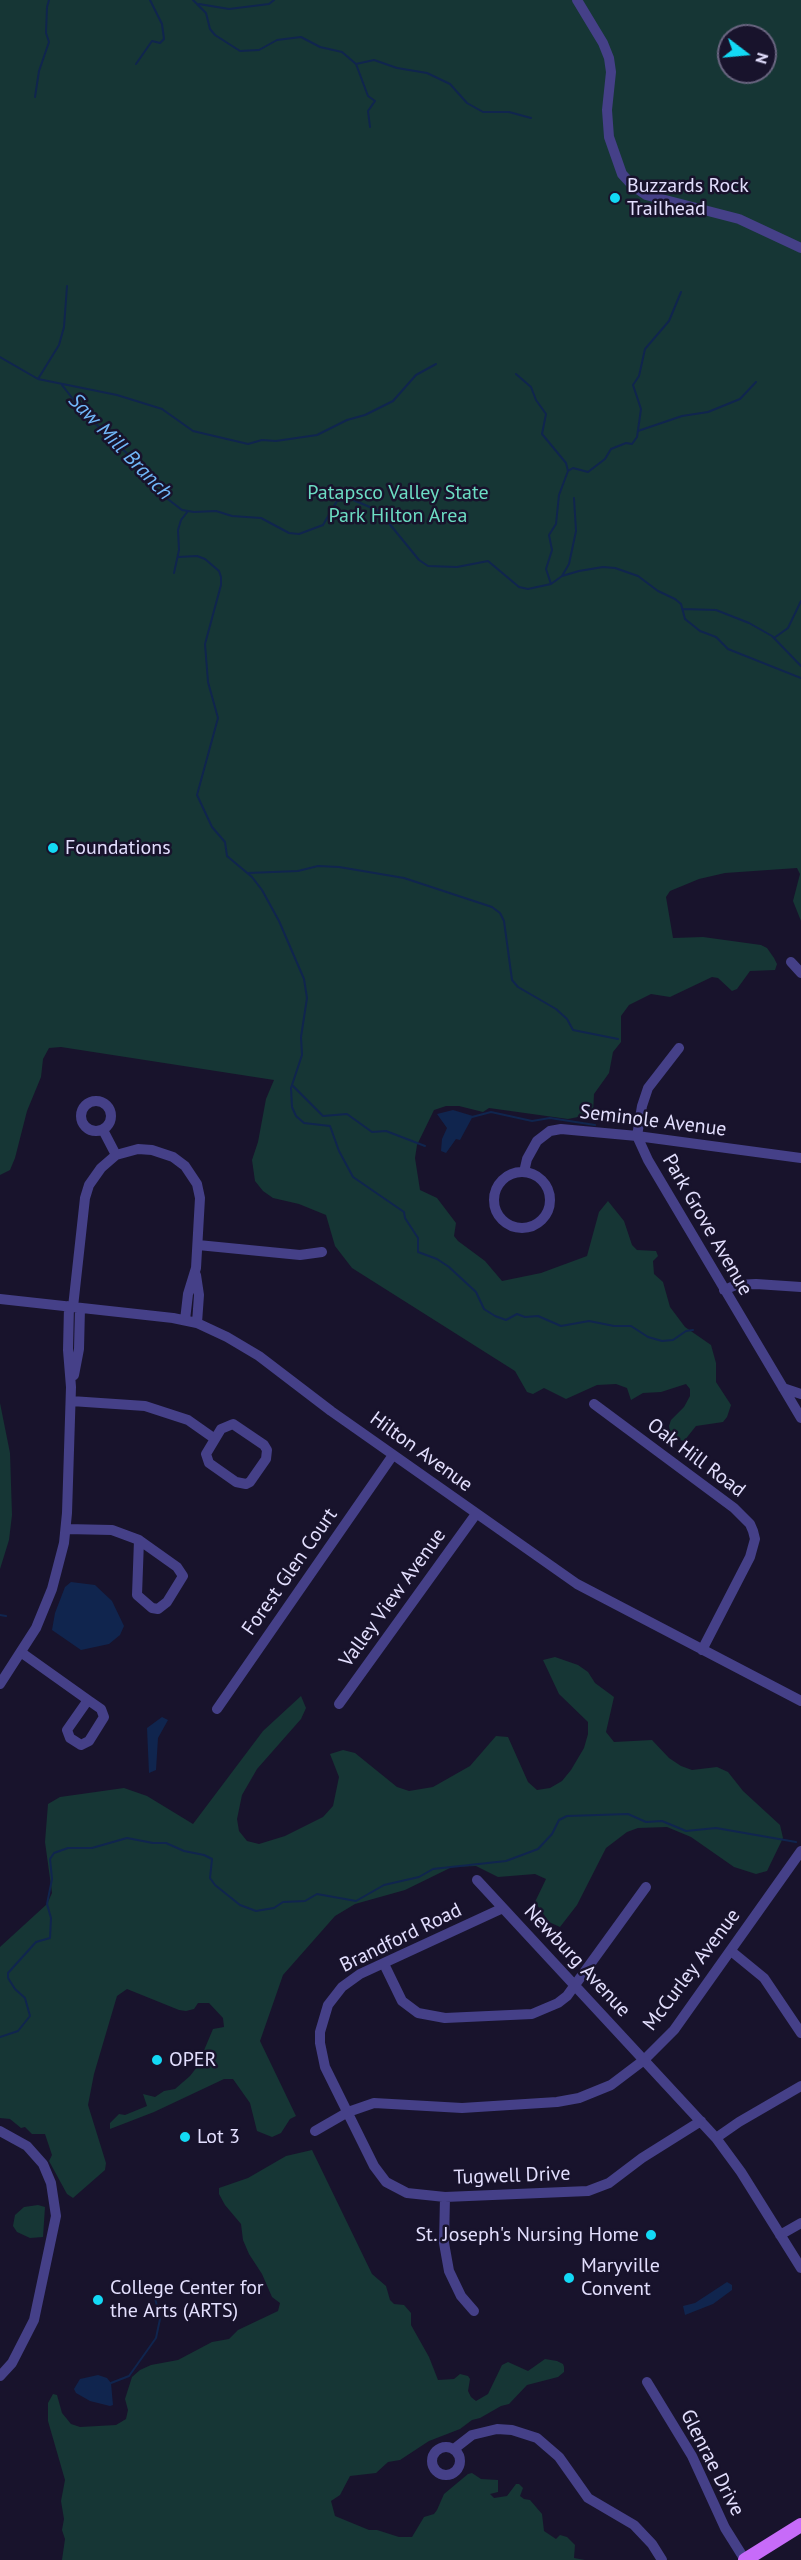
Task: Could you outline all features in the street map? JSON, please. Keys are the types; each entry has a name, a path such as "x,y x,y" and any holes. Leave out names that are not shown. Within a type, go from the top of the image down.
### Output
{"main road":[{"path":"745,2560 801,2525"}],"street":[{"path":"577,0 603,43 609,58 611,72 607,110 609,136 622,174 646,195 739,219 801,248"},
{"path":"791,962 801,973"},
{"path":"637,1136 642,1106 648,1088 679,1048"},
{"name":"Seminole Avenue","path":"524,1172 527,1159 537,1141 555,1130 566,1128 801,1158"},
{"path":"104,1130 116,1155"},
{"name":"Park Grove Avenue","path":"637,1136 648,1160 801,1418"},
{"path":"0,1684 36,1628 52,1589 66,1529 71,1387 79,1349 74,1307 87,1191 96,1173 116,1155 138,1149 167,1154 185,1166 193,1178 200,1198 196,1268 199,1295 197,1323"},
{"path":"524,1172 541,1179 546,1187 549,1200 543,1218 531,1226 513,1226 501,1218 494,1201 497,1187 502,1180 514,1173 524,1172"},
{"path":"198,1245 300,1255 322,1252"},
{"path":"185,1320 188,1294 196,1268"},
{"path":"724,1290 736,1285 756,1284 801,1287"},
{"name":"Hilton Avenue","path":"0,1299 197,1323 259,1356 393,1455 593,1594 801,1701"},
{"path":"783,1388 801,1394"},
{"path":"71,1401 130,1404 160,1409 188,1420 215,1438"},
{"name":"Oak Hill Road","path":"594,1404 734,1508 750,1524 754,1539 750,1557 702,1650"},
{"path":"232,1424 264,1445 267,1450 266,1460 250,1482 246,1484 236,1482 209,1463 206,1454 215,1438 221,1429 232,1424"},
{"name":"Forest Glen Court","path":"217,1709 393,1455"},
{"name":"Valley View Avenue","path":"339,1704 476,1514"},
{"path":"66,1529 112,1530 139,1540 177,1567 183,1576 166,1602 158,1609 152,1608 136,1595 139,1540"},
{"path":"22,1653 88,1700"},
{"name":"McCurley Avenue","path":"315,2131 348,2112 384,2102 462,2108 557,2102 579,2098 611,2085 644,2060 674,2030 800,1854"},
{"name":"Newburg Avenue","path":"477,1880 716,2138 741,2172 801,2268"},
{"path":"384,1964 402,2001 409,2009 430,2017 532,2014 558,2003 575,1986 646,1887"},
{"name":"Brandford Road","path":"348,2112 325,2067 320,2043 322,2019 333,1996 360,1974 503,1908"},
{"path":"731,1951 765,1978 801,2033"},
{"path":"716,2138 801,2086"},
{"name":"Tugwell Drive","path":"348,2112 374,2166 386,2182 406,2193 445,2197 588,2191 600,2188 701,2121"},
{"path":"0,2131 27,2146 43,2164 51,2183 56,2210 53,2238 34,2320 12,2363 0,2376"},
{"path":"445,2197 444,2243 448,2271 461,2296 474,2311"},
{"path":"780,2235 801,2223"},
{"name":"Glenrae Drive","path":"647,2382 692,2456 725,2528 745,2560"},
{"path":"454,2450 472,2435 497,2429 512,2430 537,2438 559,2457 588,2498 634,2525 652,2544 662,2560"}],"green space":[{"name":"Patapsco Valley State Park Hilton Area","path":"0,0 801,0 801,921 793,901 800,874 797,868 725,873 699,879 670,891 666,897 673,938 703,937 761,945 767,948 774,958 777,964 775,970 750,971 737,989 732,991 718,978 712,977 670,997 651,994 629,1005 621,1016 621,1042 613,1052 609,1073 594,1094 593,1114 568,1119 489,1108 483,1112 459,1106 446,1106 434,1110 417,1145 415,1158 420,1190 437,1198 456,1223 454,1236 485,1261 502,1281 541,1273 587,1256 599,1212 608,1201 624,1221 632,1245 637,1250 656,1251 658,1256 653,1261 654,1274 663,1282 670,1307 685,1327 711,1345 716,1363 716,1382 731,1405 727,1417 723,1422 696,1426 684,1441 671,1438 669,1426 671,1420 684,1407 690,1396 690,1389 686,1384 661,1392 643,1393 631,1400 627,1388 616,1384 597,1385 566,1399 544,1388 533,1394 527,1392 515,1371 352,1268 335,1246 326,1215 299,1204 273,1198 255,1181 252,1160 258,1142 266,1099 274,1080 61,1047 49,1048 43,1059 41,1077 27,1111 10,1170 0,1175"},
{"path":"0,1403 10,1453 12,1515 9,1540 0,1569"},
{"path":"555,1657 578,1665 588,1672 595,1683 614,1697 606,1732 614,1742 652,1740 669,1758 681,1766 692,1770 717,1767 728,1772 743,1791 780,1825 783,1838 767,1871 756,1874 734,1867 691,1837 667,1827 638,1828 627,1832 606,1848 577,1905 560,1927 549,1922 535,1902 546,1879 535,1874 498,1877 476,1866 452,1867 405,1890 355,1904 335,1916 283,1975 260,2041 296,2116 290,2119 281,2133 272,2137 257,2131 250,2103 233,2079 224,2079 154,2112 110,2129 110,2123 119,2114 125,2115 147,2106 143,2094 155,2097 164,2091 175,2089 190,2076 197,2067 213,2029 224,2027 223,2018 209,2003 198,2003 194,2009 186,2011 179,2010 127,1989 117,1996 94,2074 88,2105 106,2163 105,2170 73,2198 67,2194 49,2161 52,2155 45,2134 32,2134 25,2127 21,2128 10,2119 0,2118 0,1947 47,1904 52,1893 45,1842 48,1804 60,1797 124,1788 147,1796 193,1824 263,1731 301,1696 306,1708 301,1719 257,1769 242,1795 237,1819 239,1831 247,1841 259,1844 285,1836 323,1817 333,1806 339,1777 330,1754 343,1750 355,1753 397,1787 409,1791 433,1787 470,1766 496,1736 508,1737 528,1782 537,1790 550,1788 562,1781 571,1770 584,1748 588,1734 588,1722 559,1694 543,1660"},
{"path":"312,2150 372,2274 386,2286 390,2300 394,2304 404,2305 411,2313 411,2325 429,2357 438,2380 454,2379 460,2374 468,2376 470,2379 468,2391 476,2401 488,2394 502,2365 508,2362 528,2371 545,2359 557,2361 564,2367 564,2372 558,2377 527,2385 509,2404 472,2420 460,2429 429,2441 400,2460 388,2462 376,2473 350,2476 340,2495 331,2501 335,2516 369,2530 377,2530 399,2537 412,2537 424,2517 434,2514 437,2510 444,2494 472,2473 481,2479 498,2480 498,2492 490,2494 494,2498 507,2496 516,2484 519,2484 523,2488 520,2496 530,2500 542,2514 544,2531 556,2539 560,2535 567,2537 575,2545 574,2558 585,2560 62,2560 65,2539 62,2530 64,2519 61,2501 65,2480 48,2421 48,2403 53,2394 57,2395 62,2413 71,2424 80,2427 116,2425 126,2419 128,2410 125,2399 132,2377 140,2370 151,2365 178,2360 212,2342 229,2339 238,2330 278,2311 280,2303 272,2297 262,2274 249,2254 243,2240 241,2224 225,2205 219,2194 219,2188 248,2178 286,2156"},
{"path":"38,2205 45,2207 43,2237 30,2238 17,2232 13,2226 15,2215 24,2207"}],"water":[{"path":"453,1110 473,1116 460,1140 456,1139 446,1153 441,1151 442,1139 447,1128 437,1114"},
{"path":"71,1582 95,1585 112,1601 124,1626 120,1635 109,1644 81,1650 52,1630 55,1613 65,1587"},
{"path":"162,1717 168,1720 158,1738 156,1770 149,1773 147,1728"},
{"path":"727,2282 732,2285 732,2290 713,2304 685,2315 683,2306 695,2303"},
{"path":"98,2375 107,2378 111,2383 113,2405 90,2401 76,2393 74,2389 80,2379"}],"waterway":[{"path":"35,97 39,71 49,42 46,33 49,0"},
{"path":"136,64 152,41 160,43 164,39 162,24 150,0"},
{"path":"193,0 206,13 210,29 215,35 240,51 259,50 277,40 301,37 320,47 342,52 356,64 374,60 397,68 427,73 450,84 467,103 483,112 509,112 531,118"},
{"path":"199,4 229,9 269,4 274,0"},
{"path":"356,64 368,96 375,101 368,111 370,127"},
{"path":"38,379 59,345 64,327 67,286"},
{"path":"568,471 573,468 588,472 605,459 611,449 626,443 632,444 637,437 641,409 633,385 639,376 645,349 669,321 681,292"},
{"path":"0,357 38,379 117,395 162,409 193,431 248,444 262,440 276,441 317,435 347,420 365,415 393,401 416,375 436,364"},
{"path":"516,374 531,387 536,400 546,414 542,434 566,463 568,471 559,495 556,524 549,535 552,550 546,569 551,584"},
{"path":"638,431 682,416 708,412 740,399 756,382"},
{"name":"Saw Mill Branch","path":"62,385 84,413 134,460 156,490 182,510 216,511 232,516 261,518 289,533 299,534 323,525 337,501 351,499 379,511 419,560 428,566 457,567 488,561 519,587 528,589 551,584 562,576 579,571 603,567 615,568 638,576 658,591 675,599 681,604 685,619 700,631 716,637 728,649 801,678"},
{"path":"562,576 569,564 576,531 574,498"},
{"path":"174,573 179,550 178,530 181,520 188,511"},
{"path":"178,557 197,556 205,559 219,571 221,577 221,585 205,644 208,682 218,718 197,795 212,827 225,842 227,856 252,877 262,890 279,921 304,979 307,998 301,1037 302,1055 291,1088 292,1107 296,1116 304,1123 330,1126 339,1151 353,1177 404,1212 405,1218 418,1238 418,1252 437,1259 449,1267 476,1292 484,1309 495,1316 506,1320 517,1314 525,1317 538,1316 561,1326 589,1321 614,1326 631,1326 648,1337 662,1341 673,1340 686,1331 693,1330"},
{"path":"774,638 788,628 801,601"},
{"path":"682,609 716,610 749,623 772,636 801,666"},
{"path":"248,873 298,871 318,866 339,867 404,878 492,907 500,913 504,921 512,980 518,987 556,1009 567,1019 573,1030 618,1039"},
{"path":"292,1085 323,1116 347,1114 372,1132 386,1131 425,1146"},
{"path":"472,1117 491,1112 532,1121 550,1118 595,1125"},
{"path":"0,1615 6,1616"},
{"path":"0,2037 18,2031 30,2016 25,1998 15,1989 8,1978 8,1973 36,1942 50,1938 51,1918 47,1904 52,1879 50,1859 54,1853 68,1848 92,1848 127,1838 166,1843 184,1851 204,1855 212,1859 210,1878 215,1885 240,1905 256,1911 274,1908 283,1902 305,1901 317,1894 356,1901 384,1885 419,1877 433,1869 506,1861 538,1849 552,1834 559,1820 567,1816 628,1814 646,1822 662,1821 686,1831 716,1828 796,1842"},
{"path":"111,2383 129,2376 156,2338 160,2319 155,2298"}],"place":[{"name":"Buzzards Rock Trailhead","path":"615,198"},
{"name":"Foundations","path":"53,848"},
{"name":"OPER","path":"157,2060"},
{"name":"Lot 3","path":"185,2137"},
{"name":"St. Joseph's Nursing Home","path":"651,2235"},
{"name":"Maryville Convent","path":"569,2278"},
{"name":"College Center for the Arts (ARTS)","path":"98,2300"}]}
